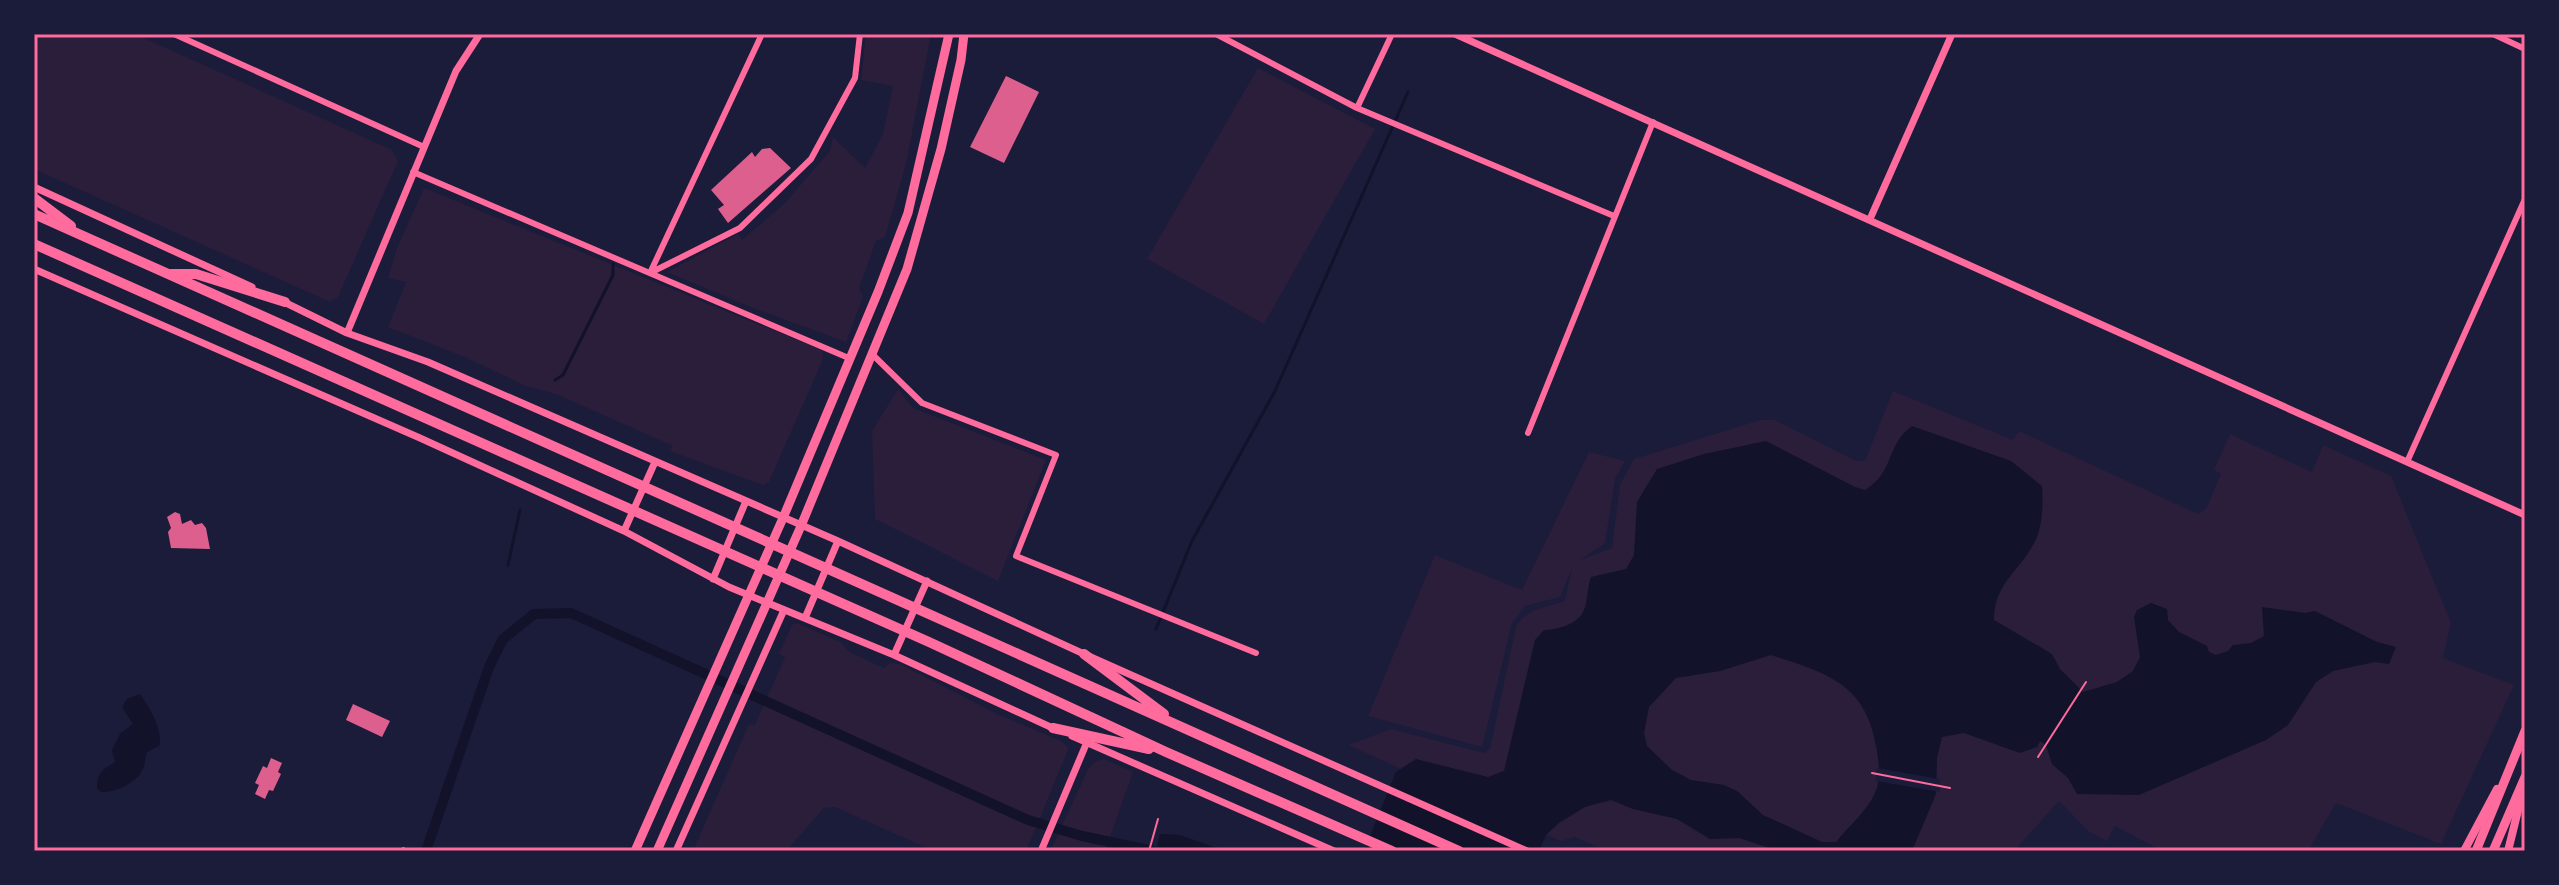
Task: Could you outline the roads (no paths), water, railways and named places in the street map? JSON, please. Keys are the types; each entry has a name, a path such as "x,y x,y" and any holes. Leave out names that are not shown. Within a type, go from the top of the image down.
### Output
{"highway":[{"path":"34,198 86,237"},
{"path":"34,214 1459,851"},
{"path":"34,244 1392,851"},
{"path":"34,250 61,256"},
{"path":"165,273 196,274 285,302"},
{"path":"1084,654 1178,725"},
{"path":"1053,728 1166,752"}],"main road":[{"path":"635,851 783,518 851,359 908,213 949,34"},
{"path":"657,851 768,604 907,269 924,218 958,75 964,34"},
{"path":"2476,851 2525,731"},
{"path":"2464,851 2511,764"},
{"path":"2493,851 2525,779"},
{"path":"2508,851 2525,779"}],"street":[{"path":"174,34 424,147"},
{"path":"347,333 456,71 480,34"},
{"path":"650,273 762,34"},
{"path":"650,273 740,228 811,159 855,78 860,34"},
{"path":"1216,34 1357,108 1614,216"},
{"path":"1357,108 1392,34"},
{"path":"1455,34 2525,515"},
{"path":"1870,219 1952,34"},
{"path":"2493,34 2525,49"},
{"path":"1528,433 1653,122"},
{"path":"413,172 851,359"},
{"path":"34,187 347,333 428,362 838,541 1527,851"},
{"path":"2407,462 2525,199"},
{"path":"34,269 624,531 713,579 768,604 894,655 1334,851"},
{"path":"873,355 922,403 1056,455 1016,556 1256,653"},
{"path":"624,531 655,462"},
{"path":"713,579 746,501"},
{"path":"805,618 838,541"},
{"path":"894,655 927,581"},
{"path":"676,851 784,610"},
{"path":"1041,851 1087,742"}],"waterway":[{"path":"1156,629 1192,541 1275,391 1408,92"},
{"path":"555,380 563,375 613,275 613,264"},
{"path":"508,565 520,510"},
{"path":"426,851 489,667 503,639 534,614 571,613 1028,820 1082,836 1153,851"}]}
